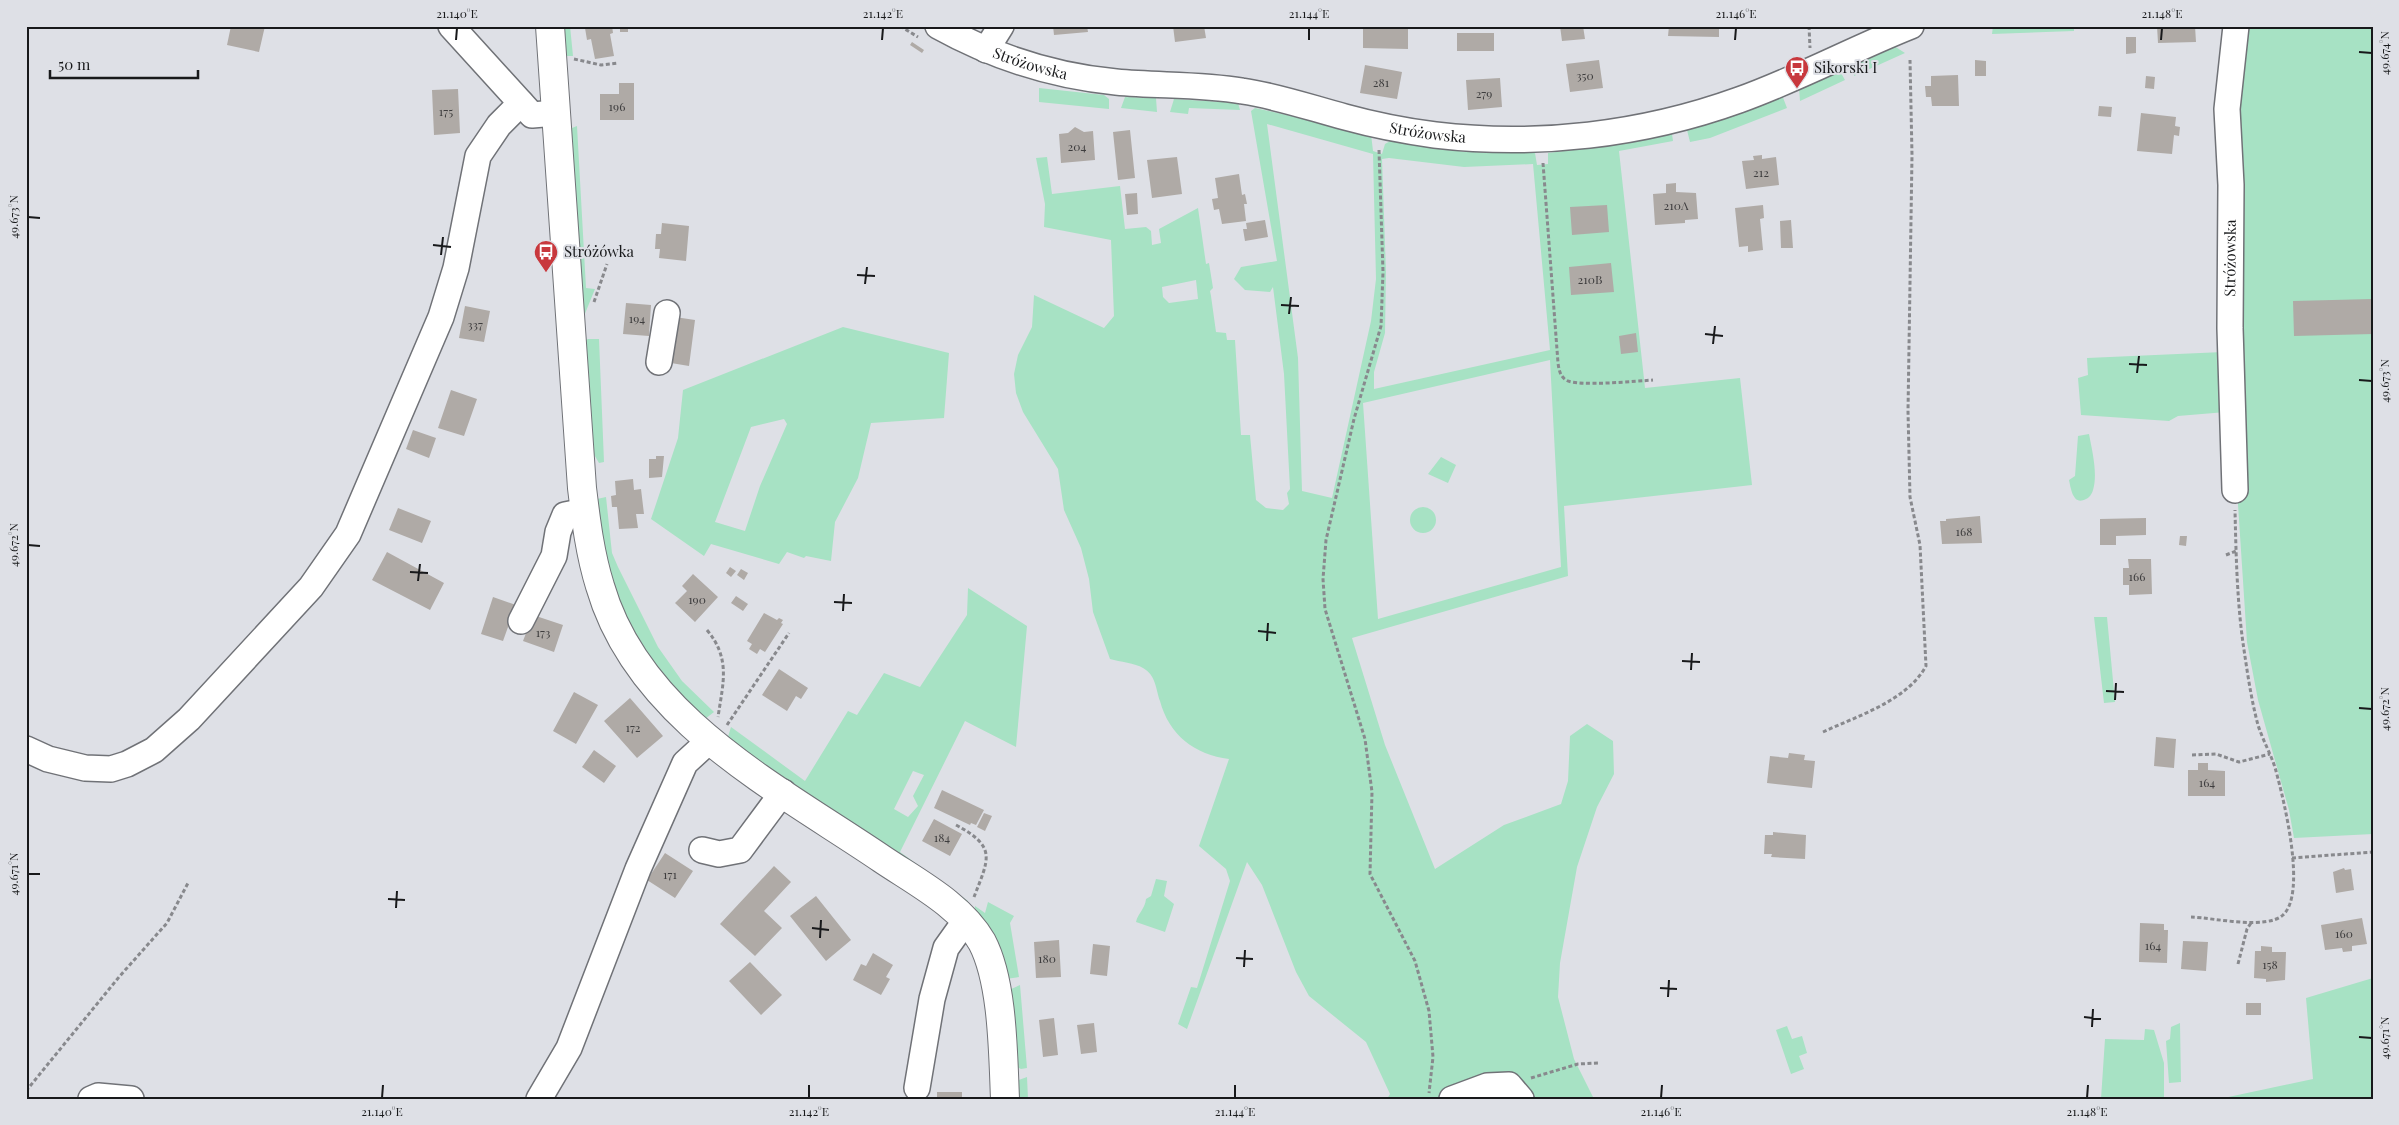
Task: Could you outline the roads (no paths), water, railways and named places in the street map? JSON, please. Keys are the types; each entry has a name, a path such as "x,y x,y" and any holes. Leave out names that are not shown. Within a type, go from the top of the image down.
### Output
{"main road":[{"path":"550,26 584,511 587,535 600,588 619,634 657,691 718,732 783,792 940,898 970,908 996,985 1005,1099"}],"street":[{"path":"451,26 532,115 556,113"},
{"name":"Stróżowska","path":"938,26 986,50 1019,62 1075,76 1118,82 1244,91 1272,96 1345,117 1432,134 1505,140 1541,139 1616,132 1678,119 1767,89 1911,26"},
{"path":"986,50 1001,26"},
{"name":"Stróżowska","path":"2234,490 2230,328 2231,185 2227,109 2236,26"},
{"path":"26,749 58,761 86,768 111,769 127,764 154,750 189,719 311,586 348,534 442,317 456,268 478,156 499,125 521,103"},
{"path":"659,362 667,313"},
{"path":"521,621 554,556 558,532 565,515 584,511"},
{"path":"539,1099 569,1048 638,869 685,763 718,732"},
{"path":"702,850 720,854 740,850 783,792"},
{"path":"917,1088 932,999 946,948 970,908"},
{"path":"1452,1099 1487,1086 1515,1092"},
{"path":"91,1099 98,1096 131,1099"}],"place":[{"name":"Sikorski I","path":"1797,89"},
{"name":"Stróżówka","path":"546,273"}]}
